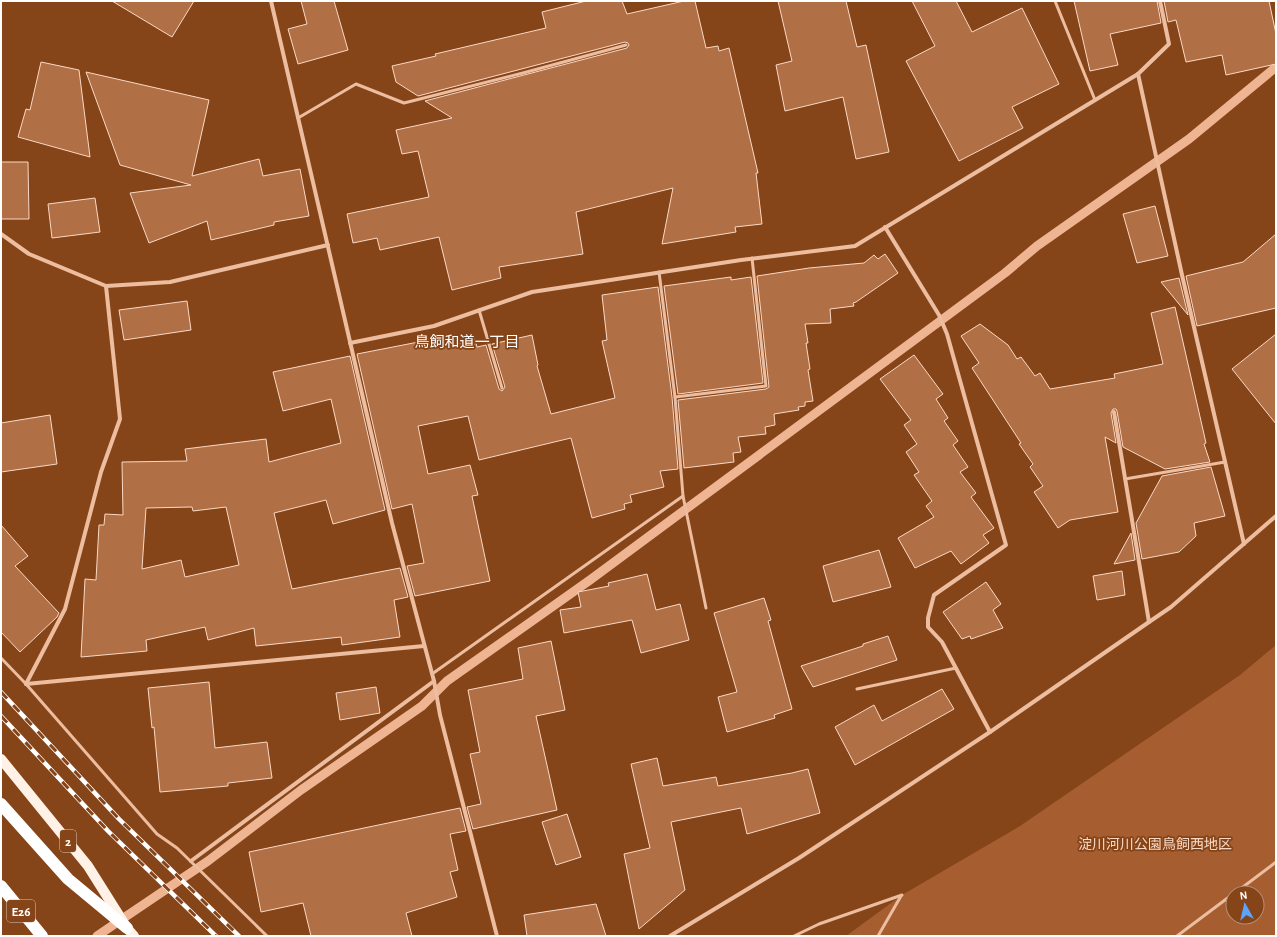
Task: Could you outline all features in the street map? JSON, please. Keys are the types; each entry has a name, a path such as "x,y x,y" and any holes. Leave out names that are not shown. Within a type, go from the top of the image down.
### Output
{"highway":[{"path":"1,804 68,879 130,932"},
{"name":"E26","path":"1,886 42,936"}],"main road":[{"name":"2","path":"1,759 88,866 130,932"}],"street":[{"path":"270,1 392,523 434,681 440,715 497,936"},
{"path":"350,343 434,326 532,292 752,258 855,246 1138,74 1169,44 1160,1"},
{"path":"1138,74 1182,275 1244,544"},
{"path":"885,227 939,315 947,334 1006,545 934,595 928,618 928,627 942,642 990,732"},
{"path":"1,234 30,254 106,286 170,282 328,245"},
{"path":"26,684 65,609 101,472 120,419 106,286"},
{"path":"1114,412 1149,622"},
{"path":"670,936 799,858 990,732 1171,607 1276,516"},
{"path":"26,684 424,646"},
{"path":"191,861 434,681"}],"lane":[{"path":"1056,1 1095,100"},
{"path":"298,118 356,84 404,103 626,45"},
{"path":"675,397 766,386 752,258"},
{"path":"659,272 675,397 682,496 706,608"},
{"path":"479,310 502,388"},
{"path":"1125,479 1225,462"},
{"path":"432,674 682,496"},
{"path":"1,658 26,684 156,834 177,848 267,936"},
{"path":"857,689 956,668"},
{"path":"1246,885 1276,862"},
{"path":"794,936 819,924 902,896 878,936"},
{"path":"1177,936 1225,901"}],"green space":[{"name":"淀川河川公園鳥飼西地区","path":"1276,645 1276,936 846,936 902,895 1020,826 1240,675"}],"building":[{"path":"112,1 194,1 172,37"},
{"path":"301,1 334,1 348,50 298,64 288,29 307,24"},
{"path":"586,1 622,1 627,14 684,1 695,1 706,48 718,46 719,51 729,48 758,173 756,173 762,224 735,227 736,232 662,244 673,188 576,212 583,254 499,267 501,278 452,290 439,237 380,250 377,238 353,243 347,214 429,197 418,151 402,154 396,130 452,118 425,101 627,48 629,45 625,42 418,96 396,82 392,66 436,56 435,54 546,28 542,12"},
{"path":"778,1 846,1 857,47 866,45 889,152 856,159 843,97 785,111 776,65 792,61"},
{"path":"912,1 956,1 972,32 1022,8 1059,84 1012,107 1023,128 959,161 906,61 935,46"},
{"path":"1074,1 1157,1 1161,23 1110,34 1118,65 1090,71"},
{"path":"1164,1 1269,1 1276,34 1276,64 1226,75 1222,55 1186,62 1176,20 1168,22"},
{"path":"41,62 79,70 90,157 18,137 26,109 30,110"},
{"path":"86,72 209,100 192,176 259,159 263,176 300,169 309,216 274,222 274,225 211,240 207,221 149,243 130,193 191,185 120,165"},
{"path":"1,162 28,162 29,219 1,219"},
{"path":"95,198 100,232 52,238 48,204"},
{"path":"1155,206 1168,256 1137,263 1123,214"},
{"path":"1276,234 1276,308 1197,326 1186,276 1243,262"},
{"path":"885,254 898,273 853,303 854,306 830,309 831,323 805,324 810,369 808,370 813,401 805,402 805,406 798,407 799,410 774,414 775,425 765,427 766,434 738,437 741,452 733,453 734,462 684,468 678,400 766,389 769,387 757,276 809,268 864,263 874,255 878,259"},
{"path":"731,277 731,280 751,277 763,383 678,394 664,286"},
{"path":"1179,278 1188,315 1161,282"},
{"path":"658,287 672,397 678,469 660,471 664,487 630,495 632,502 624,504 625,509 592,518 571,438 479,460 468,416 418,426 428,474 470,465 478,495 472,496 490,581 415,596 407,566 424,563 412,504 392,509 357,354 439,338 441,348 475,339 477,347 486,345 499,389 502,391 505,387 492,344 532,335 537,366 551,414 615,398 602,341 607,340 602,295"},
{"path":"187,301 191,330 124,340 119,310"},
{"path":"1175,307 1206,443 1204,444 1210,462 1165,469 1123,447 1117,411 1116,409 1113,409 1111,413 1116,443 1105,437 1118,512 1070,520 1058,528 1034,492 1043,486 1030,467 1033,464 972,368 979,363 961,336 980,324 1008,345 1017,359 1021,357 1035,376 1040,373 1050,389 1115,378 1114,374 1163,364 1151,313"},
{"path":"1276,334 1276,424 1232,369"},
{"path":"914,355 943,394 936,399 948,418 944,421 958,441 953,445 968,467 960,472 976,493 971,497 994,528 983,535 989,543 961,564 951,551 915,568 898,538 934,517 926,506 932,501 914,475 919,472 906,452 917,444 904,425 911,420 880,379"},
{"path":"350,356 385,510 333,524 326,500 274,513 292,589 400,568 408,597 394,600 400,637 342,645 341,637 256,646 254,628 208,640 205,627 146,640 147,651 81,657 85,579 96,580 99,525 104,525 105,514 123,515 122,462 187,461 185,449 266,439 269,462 341,443 331,399 283,411 273,372","holes":["192,507 193,511 226,507 239,565 185,577 181,560 142,569 146,508"]},
{"path":"50,415 57,464 1,472 1,423"},
{"path":"1211,467 1225,516 1194,523 1196,536 1179,552 1142,559 1136,523 1162,476"},
{"path":"1,525 28,556 15,566 59,613 57,617 20,652 1,632"},
{"path":"1131,533 1135,560 1114,564"},
{"path":"879,550 891,587 833,602 823,566"},
{"path":"1122,571 1125,595 1097,600 1093,576"},
{"path":"647,574 656,610 680,604 689,640 641,653 632,620 564,633 560,610 581,607 578,592 609,586 608,583"},
{"path":"986,582 1001,604 993,610 1003,628 971,639 970,636 962,639 943,612"},
{"path":"764,598 771,620 768,621 792,709 774,715 775,718 727,732 718,697 737,692 714,613"},
{"path":"888,636 897,660 813,687 801,666 863,646 863,644"},
{"path":"551,641 565,710 536,716 557,810 473,829 467,807 481,804 470,754 480,752 468,690 523,679 518,648"},
{"path":"209,682 215,748 267,742 272,778 228,783 228,786 160,792 154,727 152,728 148,688"},
{"path":"376,687 380,713 340,720 336,693"},
{"path":"942,689 954,709 855,765 835,727 874,705 882,721"},
{"path":"657,758 663,786 716,777 718,786 808,769 820,813 747,834 741,808 671,822 685,890 639,929 624,854 650,848 631,764"},
{"path":"460,808 466,831 450,834 458,870 450,872 457,897 406,913 412,936 311,936 303,903 261,912 249,852"},
{"path":"567,814 581,857 556,865 542,822"},
{"path":"596,904 606,936 527,936 524,915"}],"waterway":[{"path":"97,936 208,861 301,790 422,706 447,681 590,580 1005,273 1037,246 1189,139 1276,67"}],"railway":[{"path":"1,692 119,819 239,936"},
{"path":"1,716 108,831 216,936"}],"district":[{"name":"鳥飼和道一丁目","path":"467,342"}]}
